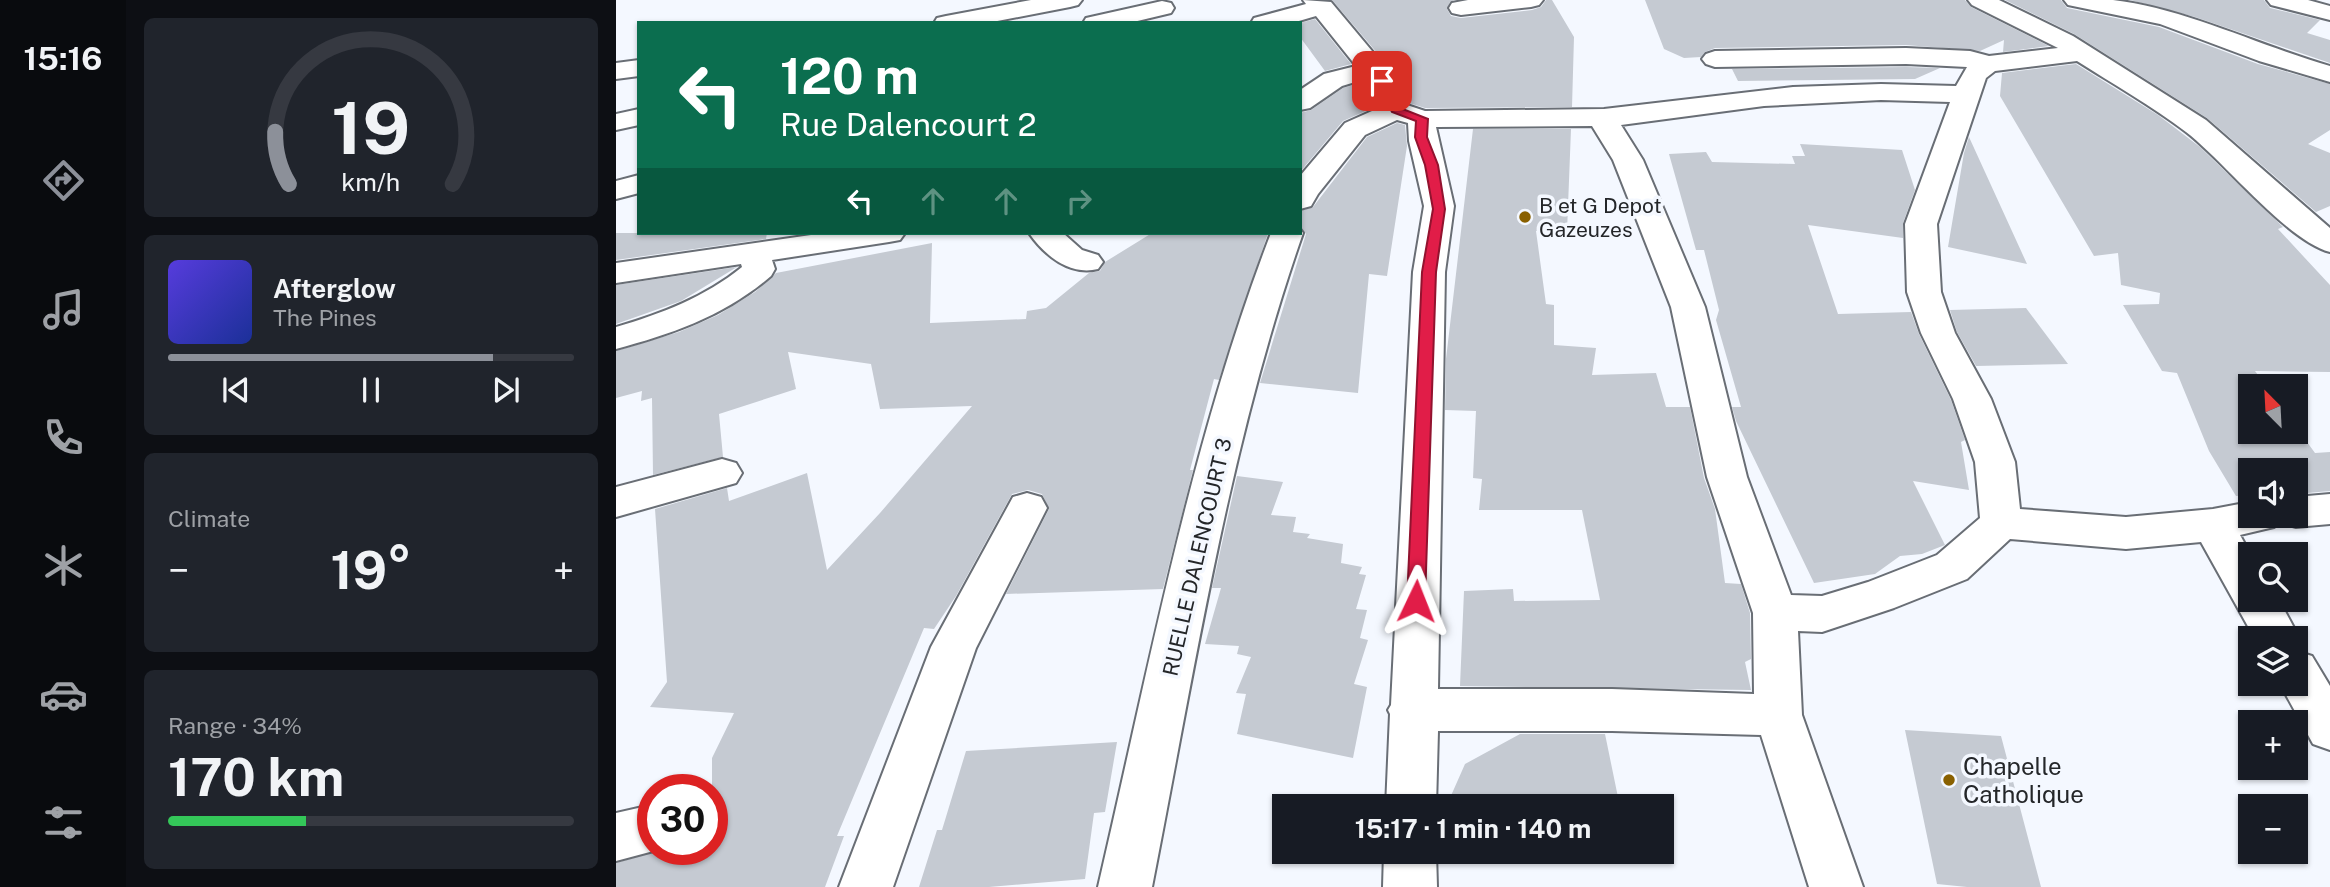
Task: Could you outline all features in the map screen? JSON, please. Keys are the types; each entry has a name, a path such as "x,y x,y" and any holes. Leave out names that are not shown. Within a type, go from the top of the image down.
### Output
{"street":[{"path":"957,21 1070,0"},
{"path":"1461,8 1531,0"},
{"path":"2076,0 2166,18 2269,56 2330,74"},
{"path":"2279,0 2330,13"},
{"path":"1269,21 1318,4 1409,115 1432,165 1439,209 1429,272 1411,794"},
{"path":"2003,4 2196,126 2295,216 2330,242"},
{"path":"1104,21 1162,8"},
{"path":"1716,59 1906,56 1970,59 1988,64 2080,53"},
{"path":"1988,64 1974,74 1921,224 1924,292 1938,333 1972,399 1995,462 2001,523"},
{"path":"616,71 637,68"},
{"path":"1302,101 1333,80 1373,69"},
{"path":"1302,195 1355,129 1409,115 1598,116 1650,114 1779,97 1873,92 1968,95"},
{"path":"1598,116 1610,129 1628,160 1688,307 1727,477 1774,613 1778,715 1836,887"},
{"path":"616,122 637,117"},
{"path":"616,190 637,185"},
{"path":"616,273 876,235"},
{"path":"1047,235 1070,257 1087,262"},
{"name":"RUELLE DALENCOURT 3","path":"1125,887 1219,451 1269,282 1286,235"},
{"path":"616,338 667,324 743,285 759,269 754,253"},
{"path":"616,502 722,473"},
{"path":"866,887 954,647 1027,508"},
{"path":"2308,511 2330,509"},
{"path":"1774,613 1822,614 1952,567 2001,523 2126,533 2213,526 2238,521"},
{"path":"2213,526 2238,570"},
{"path":"2308,691 2330,729"},
{"path":"1412,710 1612,710 1778,715"},
{"path":"1410,864 1410,887"}],"building":[{"path":"1332,0 1454,0 1447,9 1451,16 1461,18 1532,10 1541,7 1546,0 1552,0 1574,37 1572,107 1425,108 1409,103 1384,61"},
{"path":"1645,0 1965,0 1971,7 2049,46 2003,52 2004,40 1980,51 1906,45 1715,48 1701,57 1684,58 1664,49"},
{"path":"2005,0 2061,0 2067,8 2159,27 2258,64 2330,84 2330,130 2308,144 2330,153 2330,206 2316,212 2207,118 2074,34"},
{"path":"2130,0 2264,0 2270,8 2320,20 2307,33 2330,40 2330,63 2195,17"},
{"path":"1315,19 1351,64 1325,71 1302,40 1302,22"},
{"path":"2076,64 2158,115 2200,147 2283,227 2278,229 2330,285 2330,372 2255,371 2257,374 2238,374 2238,444 2308,443 2315,453 2330,452 2330,491 2308,493 2308,458 2238,458 2236,496 2209,451 2177,373 2162,371 2123,305 2159,304 2160,293 2121,285 2118,253 2094,256 2000,96 2002,73"},
{"path":"1940,68 1915,79 1738,81 1732,69"},
{"path":"1364,82 1377,106 1343,121 1302,170 1302,112 1311,110 1343,88"},
{"path":"1397,123 1405,125 1407,146 1387,276 1369,274 1358,393 1260,383 1306,234 1302,229 1302,210 1313,207 1367,137"},
{"path":"1473,129 1571,129 1567,232 1536,231 1546,304 1554,305 1554,345 1596,348 1592,375 1656,373 1666,407 1690,407 1704,478 1715,509 1725,583 1741,584 1750,613 1751,659 1745,662 1751,690 1460,686 1464,591 1513,589 1514,601 1600,600 1582,510 1479,510 1482,479 1473,478 1476,411 1445,410 1446,359"},
{"path":"1969,137 2027,264 1948,247"},
{"path":"1800,144 1902,150 1915,190 1903,223 1903,238 1808,225 1838,314 1911,312 1951,400 1965,440 1961,442 1969,490 1913,481 1945,545 1922,554 1900,556 1875,574 1814,583 1736,421 1732,407 1741,407 1716,320 1719,310 1704,250 1696,250 1669,154 1706,152 1712,162 1795,164 1792,156 1805,156"},
{"path":"616,233 767,235 766,239 616,260"},
{"path":"1149,235 1267,235 1219,380 1214,379 1163,589 1006,594 1049,509 1042,494 1028,490 1012,494 956,596 934,629 924,628 837,836 844,836 825,887 616,887 616,863 637,857 637,865 728,865 728,774 712,774 712,758 734,713 650,707 667,682 655,509 727,488 729,501 807,473 827,570 972,406 880,409 871,364 788,352 796,389 719,414 723,457 653,475 652,398 641,401 642,391 616,398 616,351 679,332 718,315 755,292 776,273 932,243 930,323 1026,319 1027,311 1046,308 1089,273 1100,271 1105,262"},
{"path":"737,267 681,301 616,324 616,285"},
{"path":"2026,308 2068,364 1976,366 1957,332 1950,310"},
{"path":"1237,476 1283,482 1271,515 1296,517 1293,532 1310,534 1307,538 1343,544 1341,563 1362,567 1359,574 1366,575 1356,609 1367,610 1360,638 1368,640 1354,684 1367,687 1353,758 1237,734 1246,694 1236,693 1251,657 1237,654 1239,646 1205,644 1221,588 1212,588"},
{"path":"1905,730 2001,736 2041,887 1967,887 1937,884"},
{"path":"1520,734 1605,734 1617,794 1452,794 1465,764"},
{"path":"1117,742 1105,812 1094,813 1085,879 989,887 919,887 937,830 942,830 966,751"}],"place":[{"name":"B et G Depot Gazeuzes","path":"1525,217"},
{"name":"Chapelle Catholique","path":"1949,780"}],"route":[{"path":"1382,81 1396,110 1422,119 1421,137 1432,165 1439,209 1429,272 1416,601"}]}
